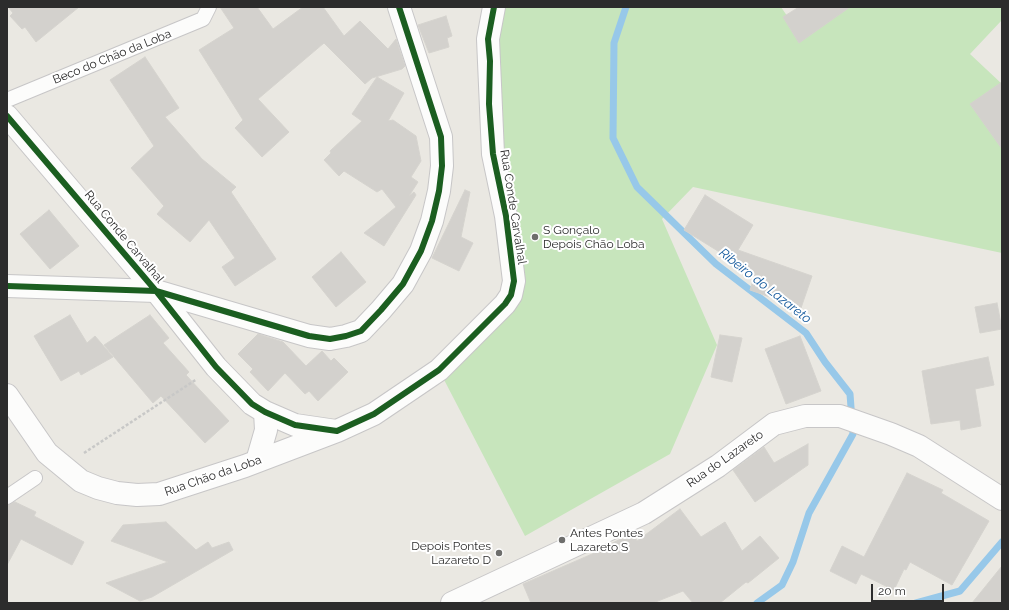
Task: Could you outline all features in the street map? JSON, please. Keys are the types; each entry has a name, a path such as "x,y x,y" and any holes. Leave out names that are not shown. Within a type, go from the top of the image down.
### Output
{"street":[{"path":"7,286 156,291 309,336 330,339 346,336 361,330 382,310 403,284 421,250 432,221 438,199 442,166 441,138 400,7"},
{"name":"Rua Conde Carvalhal","path":"7,116 156,291 216,367 252,404 264,412 295,425 337,431 374,414 439,370 505,304 511,295 514,281 506,216 493,154 490,104 490,61 488,39 494,7"},
{"name":"Rua Chão da Loba","path":"7,395 47,453 81,481 98,488 137,495 159,494 257,461 337,431"},
{"path":"257,461 266,430 264,412"},
{"name":"Rua do Lazareto","path":"452,603 644,513 718,466 774,424 805,416 840,416 891,434 919,446 1002,499"}],"lane":[{"name":"Beco do Chão da Loba","path":"7,100 204,19 209,7"},
{"path":"7,497 35,478"}],"path":[{"path":"82,455 216,367"}],"green space":[{"path":"494,7 781,7 798,32 839,7 1002,7 1002,20 970,54 1002,84 1002,253 693,187 662,219 717,345 670,454 525,536 439,370 505,304"}],"building":[{"path":"8,7 79,7 36,42 25,27 22,29 10,16 13,13"},
{"path":"220,7 257,7 273,29 303,7 323,7 344,36 360,21 388,49 396,39 405,66 402,69 372,78 365,84 324,43 258,99 289,132 262,157 235,128 243,120 199,50 234,28"},
{"path":"799,7 850,7 799,43 783,17"},
{"path":"446,16 452,36 447,38 449,47 429,53 418,25"},
{"path":"145,57 179,108 165,117 202,159 236,187 231,192 276,259 235,286 222,267 235,258 209,220 190,242 157,214 164,206 131,168 154,146 110,80"},
{"path":"377,77 404,93 388,121 393,120 416,136 421,161 411,177 418,182 409,196 414,192 416,195 384,246 364,233 396,207 382,189 377,192 344,171 339,176 324,160 331,153 330,151 362,121 352,114"},
{"path":"1002,82 1002,149 970,104"},
{"path":"465,190 470,192 461,237 473,243 459,271 432,258"},
{"path":"705,195 753,225 738,250 812,276 801,308 750,290 755,274 684,230"},
{"path":"49,210 79,246 50,269 20,234"},
{"path":"341,252 366,282 336,307 312,277"},
{"path":"997,303 1002,329 980,333 975,307"},
{"path":"70,315 87,343 95,336 113,357 81,375 79,371 61,381 34,336"},
{"path":"150,315 169,338 163,343 189,372 186,375 229,421 205,443 161,396 153,403 104,345"},
{"path":"258,334 283,342 306,366 322,351 331,361 334,358 348,372 318,401 309,391 305,394 285,373 268,391 250,372 253,369 238,354"},
{"path":"720,335 742,338 732,382 711,377"},
{"path":"800,336 821,391 786,404 765,349"},
{"path":"988,357 994,385 975,389 981,426 961,430 960,420 931,424 922,371"},
{"path":"808,444 808,465 755,502 733,470 764,447 774,463"},
{"path":"907,473 943,490 941,493 989,521 952,585 910,562 906,570 904,569 894,590 861,574 856,584 830,571 842,546 864,557"},
{"path":"15,502 36,512 34,516 84,542 72,565 21,539 7,565 7,505"},
{"path":"680,509 701,537 725,522 742,551 760,536 779,558 720,603 693,603 683,591 653,603 531,603 523,584 599,551 598,550 633,533 637,541"},
{"path":"166,522 196,550 208,542 212,548 229,542 233,550 152,597 140,601 106,583 168,562 111,541 123,525"},
{"path":"1002,566 1002,603 972,603"}],"waterway":[{"name":"Ribeiro do Lazareto","path":"626,7 614,43 613,138 637,187 716,264 806,333 825,362 850,394 853,434 809,513 793,562 782,585 757,603"},
{"name":"Ribeiro do Lazareto","path":"916,603 960,591 1002,542"}],"cycle path":[{"path":"7,286 156,291 309,336 330,339 361,331 403,284 421,251 432,221 439,191 442,166 441,137 399,7"},
{"path":"7,116 156,291 216,367 252,404 265,412 295,425 337,431 374,414 439,370 505,304 511,295 514,281 506,216 493,154 489,104 490,61 488,39 494,7"}],"place":[{"name":"S Gonçalo Depois Chão Loba","path":"535,237"},
{"name":"Antes Pontes Lazareto S","path":"562,540"},
{"name":"Depois Pontes Lazareto D","path":"499,553"}]}
